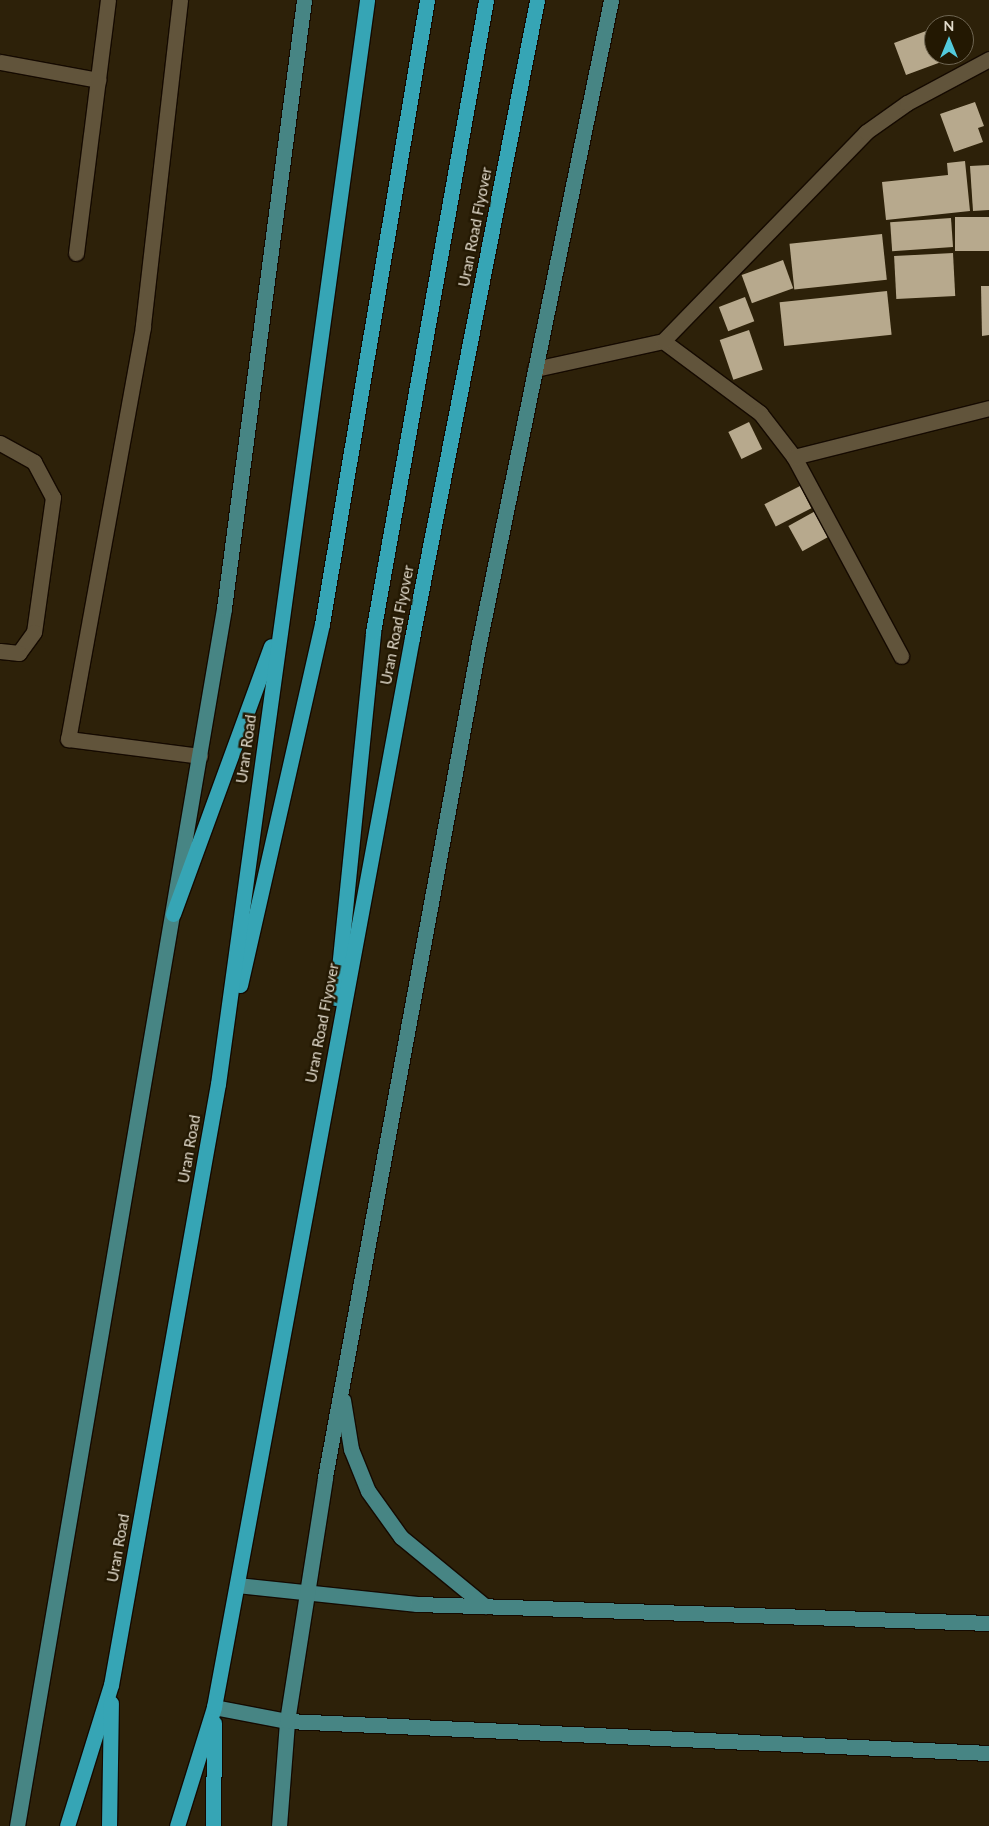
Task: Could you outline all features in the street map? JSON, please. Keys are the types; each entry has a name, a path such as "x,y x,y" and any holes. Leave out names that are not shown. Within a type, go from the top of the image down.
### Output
{"highway":[{"path":"173,914 281,617 367,0"},
{"path":"218,1084 322,624 427,0"},
{"name":"Uran Road Flyover","path":"325,1104 373,632 486,0"},
{"name":"Uran Road Flyover","path":"325,1104 537,0"},
{"name":"Uran Road","path":"67,1826 111,1685 218,1084 281,617"},
{"path":"177,1826 214,1707 325,1104"},
{"name":"Uran Road","path":"109,1826 111,1685"},
{"path":"213,1826 214,1707"}],"main road":[{"path":"16,1826 224,608 304,0"},
{"path":"279,1826 287,1721 341,1389 478,648 611,0"},
{"path":"341,1389 351,1449 368,1492 400,1538 485,1606"},
{"path":"237,1585 418,1604 989,1624"},
{"path":"214,1707 287,1721 989,1753"}],"street":[{"path":"76,253 108,0"},
{"path":"180,0 143,327 68,739 200,756"},
{"path":"535,369 663,341 866,132 907,103 989,59"},
{"path":"0,62 98,80"},
{"path":"663,341 760,413 794,457 901,656"},
{"path":"794,457 989,408"},
{"path":"0,443 34,462 53,497 34,632 20,653 0,651"}],"building":[{"path":"924,32 924,65 933,65 906,75 894,43"},
{"path":"975,102 984,126 978,128 983,142 954,152 940,114"},
{"path":"965,161 970,211 886,220 882,182 948,175 947,163"},
{"path":"989,165 989,210 973,211 970,166"},
{"path":"955,217 989,217 989,251 955,251"},
{"path":"951,218 953,247 892,251 890,222"},
{"path":"882,234 887,280 794,289 790,244"},
{"path":"953,253 955,296 896,299 894,256"},
{"path":"783,260 793,288 752,303 742,275"},
{"path":"981,286 989,286 989,335 982,336"},
{"path":"887,291 892,335 784,346 780,302"},
{"path":"745,297 754,321 728,331 719,307"},
{"path":"749,330 763,370 733,380 720,340"},
{"path":"749,422 762,449 741,459 728,432"},
{"path":"800,486 811,508 776,526 764,504"},
{"path":"819,509 833,534 802,551 788,526"}]}
